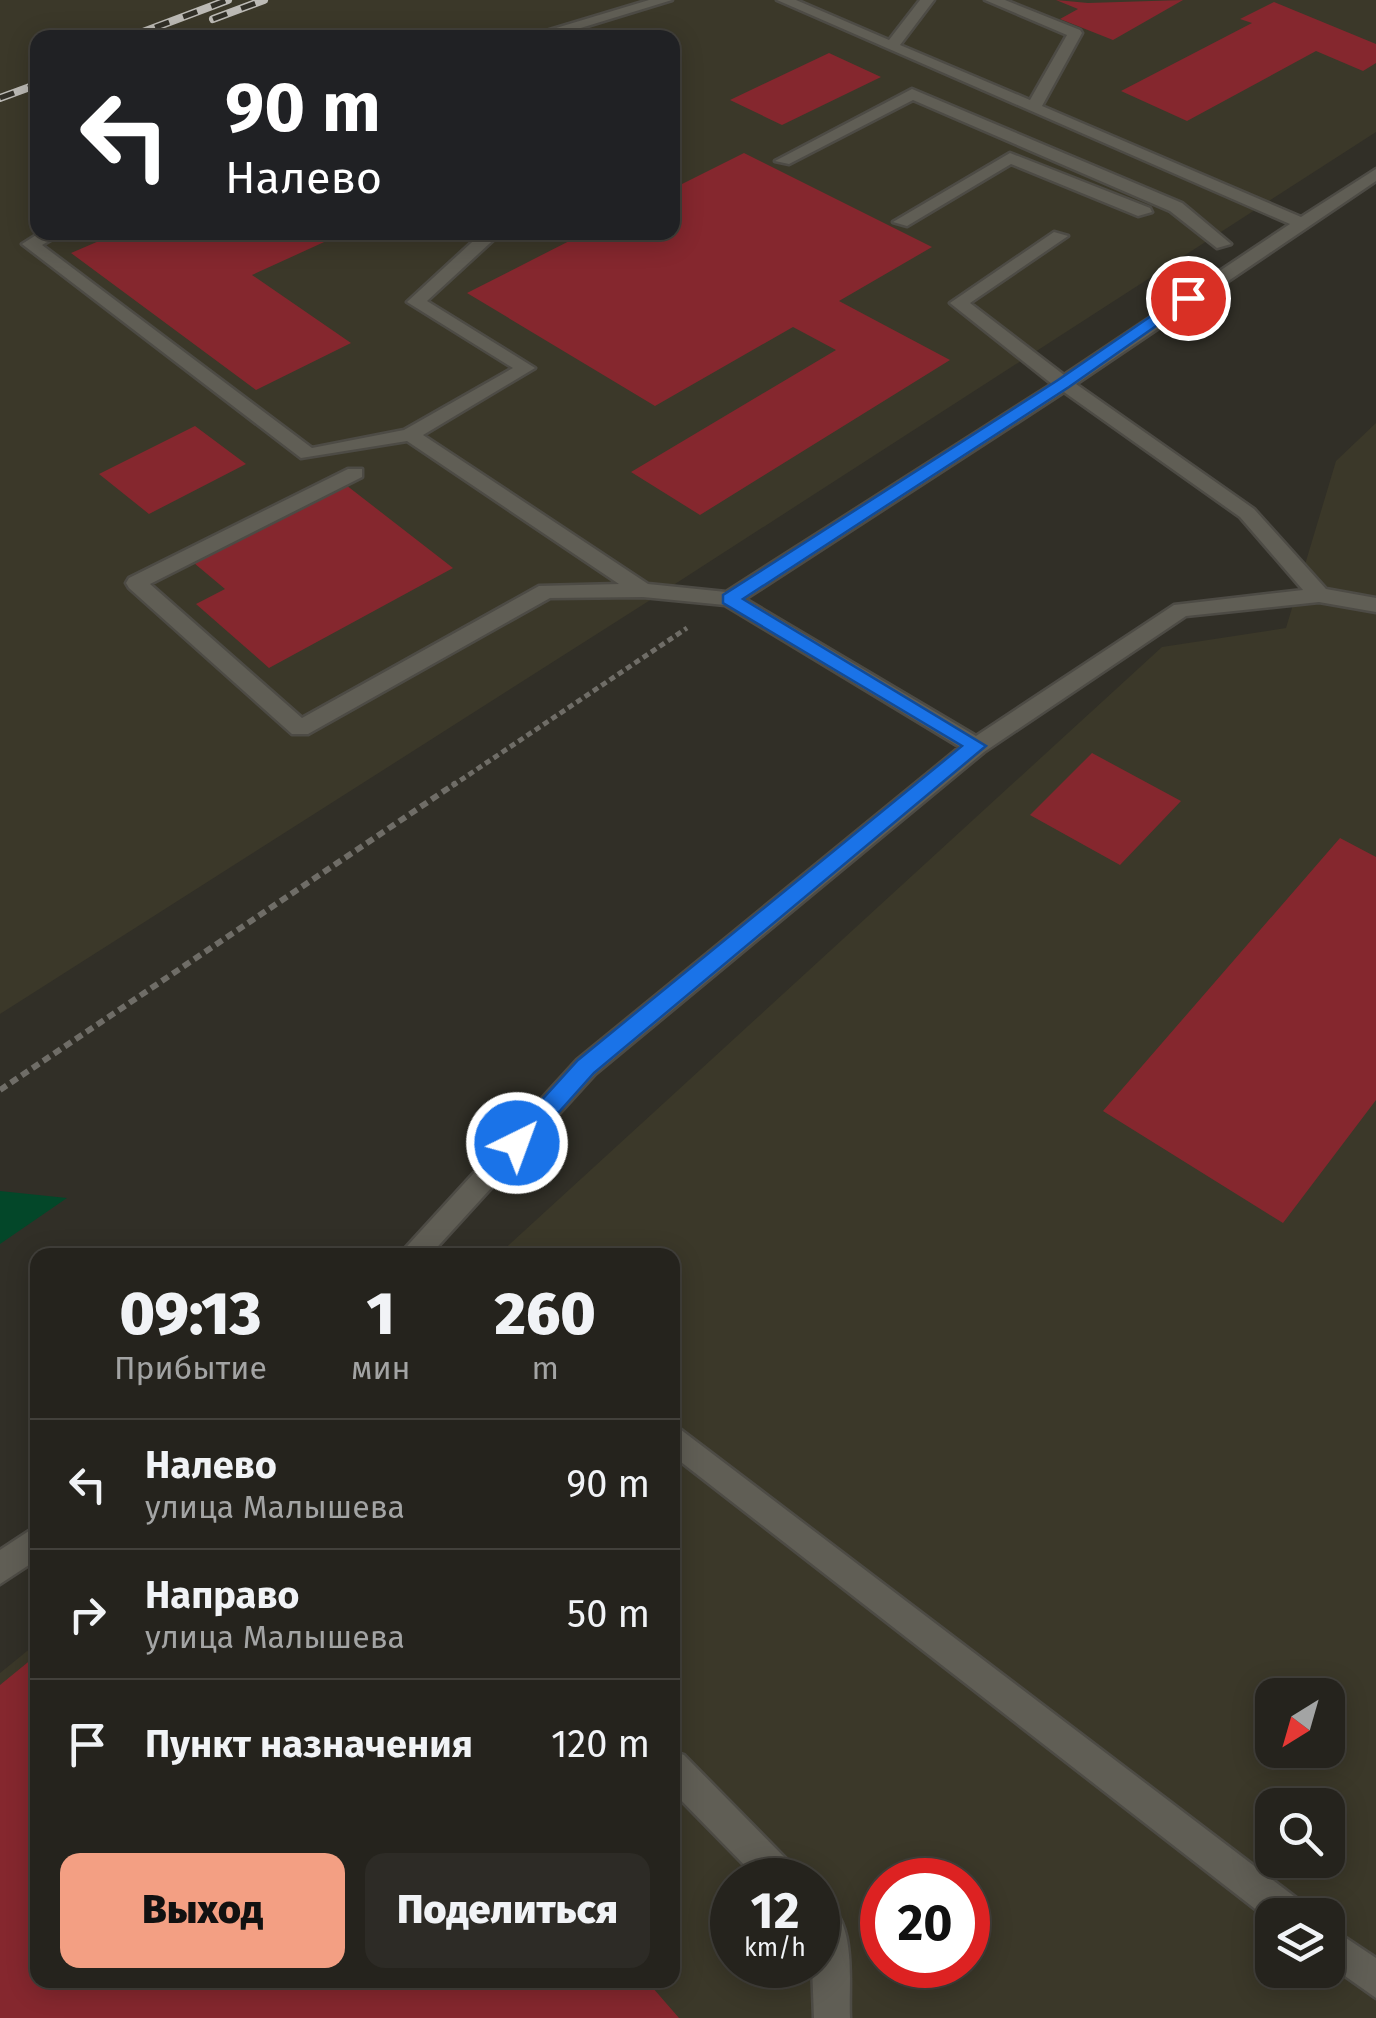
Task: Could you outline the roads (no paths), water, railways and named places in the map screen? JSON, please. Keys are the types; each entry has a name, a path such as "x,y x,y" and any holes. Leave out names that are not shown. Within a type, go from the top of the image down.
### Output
{"lane":[{"path":"558,30 665,0"},
{"path":"784,0 1301,222"},
{"path":"891,47 927,0"},
{"path":"992,0 1075,33 1033,108"},
{"path":"783,161 912,94 1176,207 1223,244"},
{"path":"901,222 1010,158 1250,255"},
{"path":"730,599 1064,384 1250,255 1376,174"},
{"path":"1060,236 959,303 1064,384 1248,513 1320,596"},
{"path":"39,240 30,244 308,454 410,434 526,368 416,302 485,240"},
{"path":"410,434 643,590"},
{"path":"355,472 136,582 300,729 546,591 643,590 730,599 976,746"},
{"path":"428,1248 586,1067 976,746 1181,610 1320,596 1376,606"},
{"path":"680,1443 1269,1898"},
{"path":"0,1569 30,1546"},
{"path":"680,1775 761,1858"},
{"path":"1345,1956 1376,1980"},
{"path":"831,1988 832,2018"}],"railway":[{"path":"148,30 228,0"},
{"path":"213,19 264,0"},
{"path":"0,98 30,87"}]}
